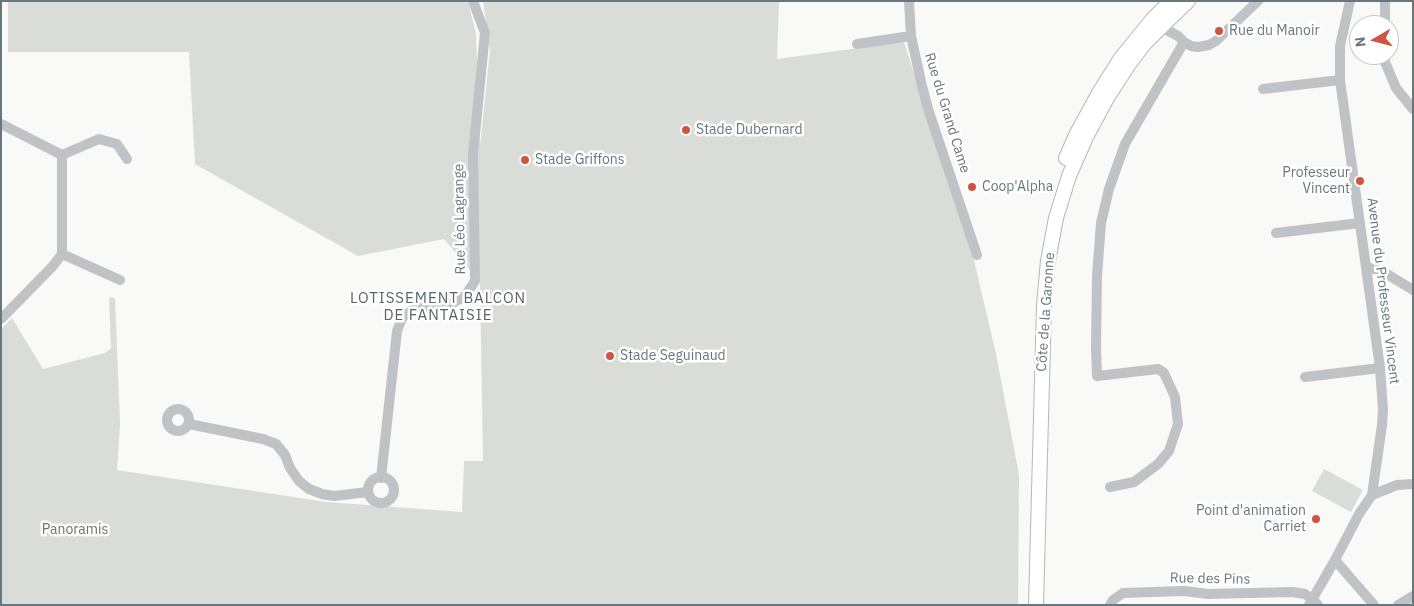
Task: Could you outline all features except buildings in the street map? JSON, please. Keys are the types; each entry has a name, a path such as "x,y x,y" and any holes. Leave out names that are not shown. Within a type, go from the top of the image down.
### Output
{"main road":[{"name":"Côte de la Garonne","path":"1027,605 1034,304 1038,260 1047,217 1060,174 1077,133 1098,93 1121,58 1170,7 1188,1"},
{"name":"Côte de la Garonne","path":"1036,605 1044,305 1048,261 1056,218 1069,176 1086,137 1107,98 1129,64 1162,26 1170,7"}],"street":[{"name":"Rue Léo Lagrange","path":"381,478 397,331 402,318 414,309 453,303 465,296 475,281 473,154 485,33 473,1"},
{"name":"Rue du Grand Came","path":"909,1 911,36 929,112 977,255"},
{"path":"1162,26 1191,46 1209,45 1216,41 1258,1"},
{"name":"Avenue du Professeur Vincent","path":"1350,1 1340,46 1340,80 1380,368 1382,410 1382,425 1372,495"},
{"path":"1384,15 1385,1"},
{"path":"1110,487 1134,482 1158,464 1168,451 1178,424 1175,397 1164,373 1158,369 1097,376 1096,348 1101,223 1109,189 1126,144 1181,39 1170,7"},
{"path":"857,44 911,36"},
{"path":"1386,65 1396,88 1413,109"},
{"path":"1263,89 1340,80"},
{"path":"1,124 62,155"},
{"path":"62,155 99,139 117,144 127,159"},
{"path":"2,315 52,268 62,254 62,155"},
{"path":"1276,233 1360,223"},
{"path":"62,254 120,280"},
{"path":"1366,267 1382,271 1413,290"},
{"path":"1305,377 1380,368"},
{"path":"189,424 263,439 276,444 285,455 290,468 299,480 309,489 322,494 334,496 368,492"},
{"path":"376,478 385,478 392,483 394,491 390,499 383,503 375,502 368,492 370,484 376,478"},
{"path":"1313,603 1359,514 1372,495 1397,484 1413,484"},
{"path":"1335,560 1374,605"},
{"name":"Rue des Pins","path":"1110,605 1113,600 1123,593 1184,591 1208,594 1292,592 1305,594 1313,603"},
{"path":"1398,605 1413,596"}],"green space":[{"name":"Panoramis","path":"8,1 468,1 476,34 480,146 490,51 483,1 779,1 777,59 904,42 973,256 996,354 1019,475 1018,605 1,605 1,329 12,318 43,369 105,353 111,348 109,297 115,298 120,424 117,470 326,502 462,512 464,461 483,461 480,282 444,239 358,256 195,164 189,52 8,52"},
{"path":"1324,469 1363,490 1351,512 1312,491"}],"place":[{"name":"Rue du Manoir","path":"1219,31"},
{"name":"Stade Dubernard","path":"686,130"},
{"name":"Stade Griffons","path":"525,160"},
{"name":"Professeur Vincent","path":"1360,181"},
{"name":"Coop'Alpha","path":"972,187"},
{"name":"Stade Seguinaud","path":"610,356"},
{"name":"Point d'animation Carriet","path":"1316,519"}],"district":[{"name":"LOTISSEMENT BALCON DE FANTAISIE","path":"438,308"}]}
